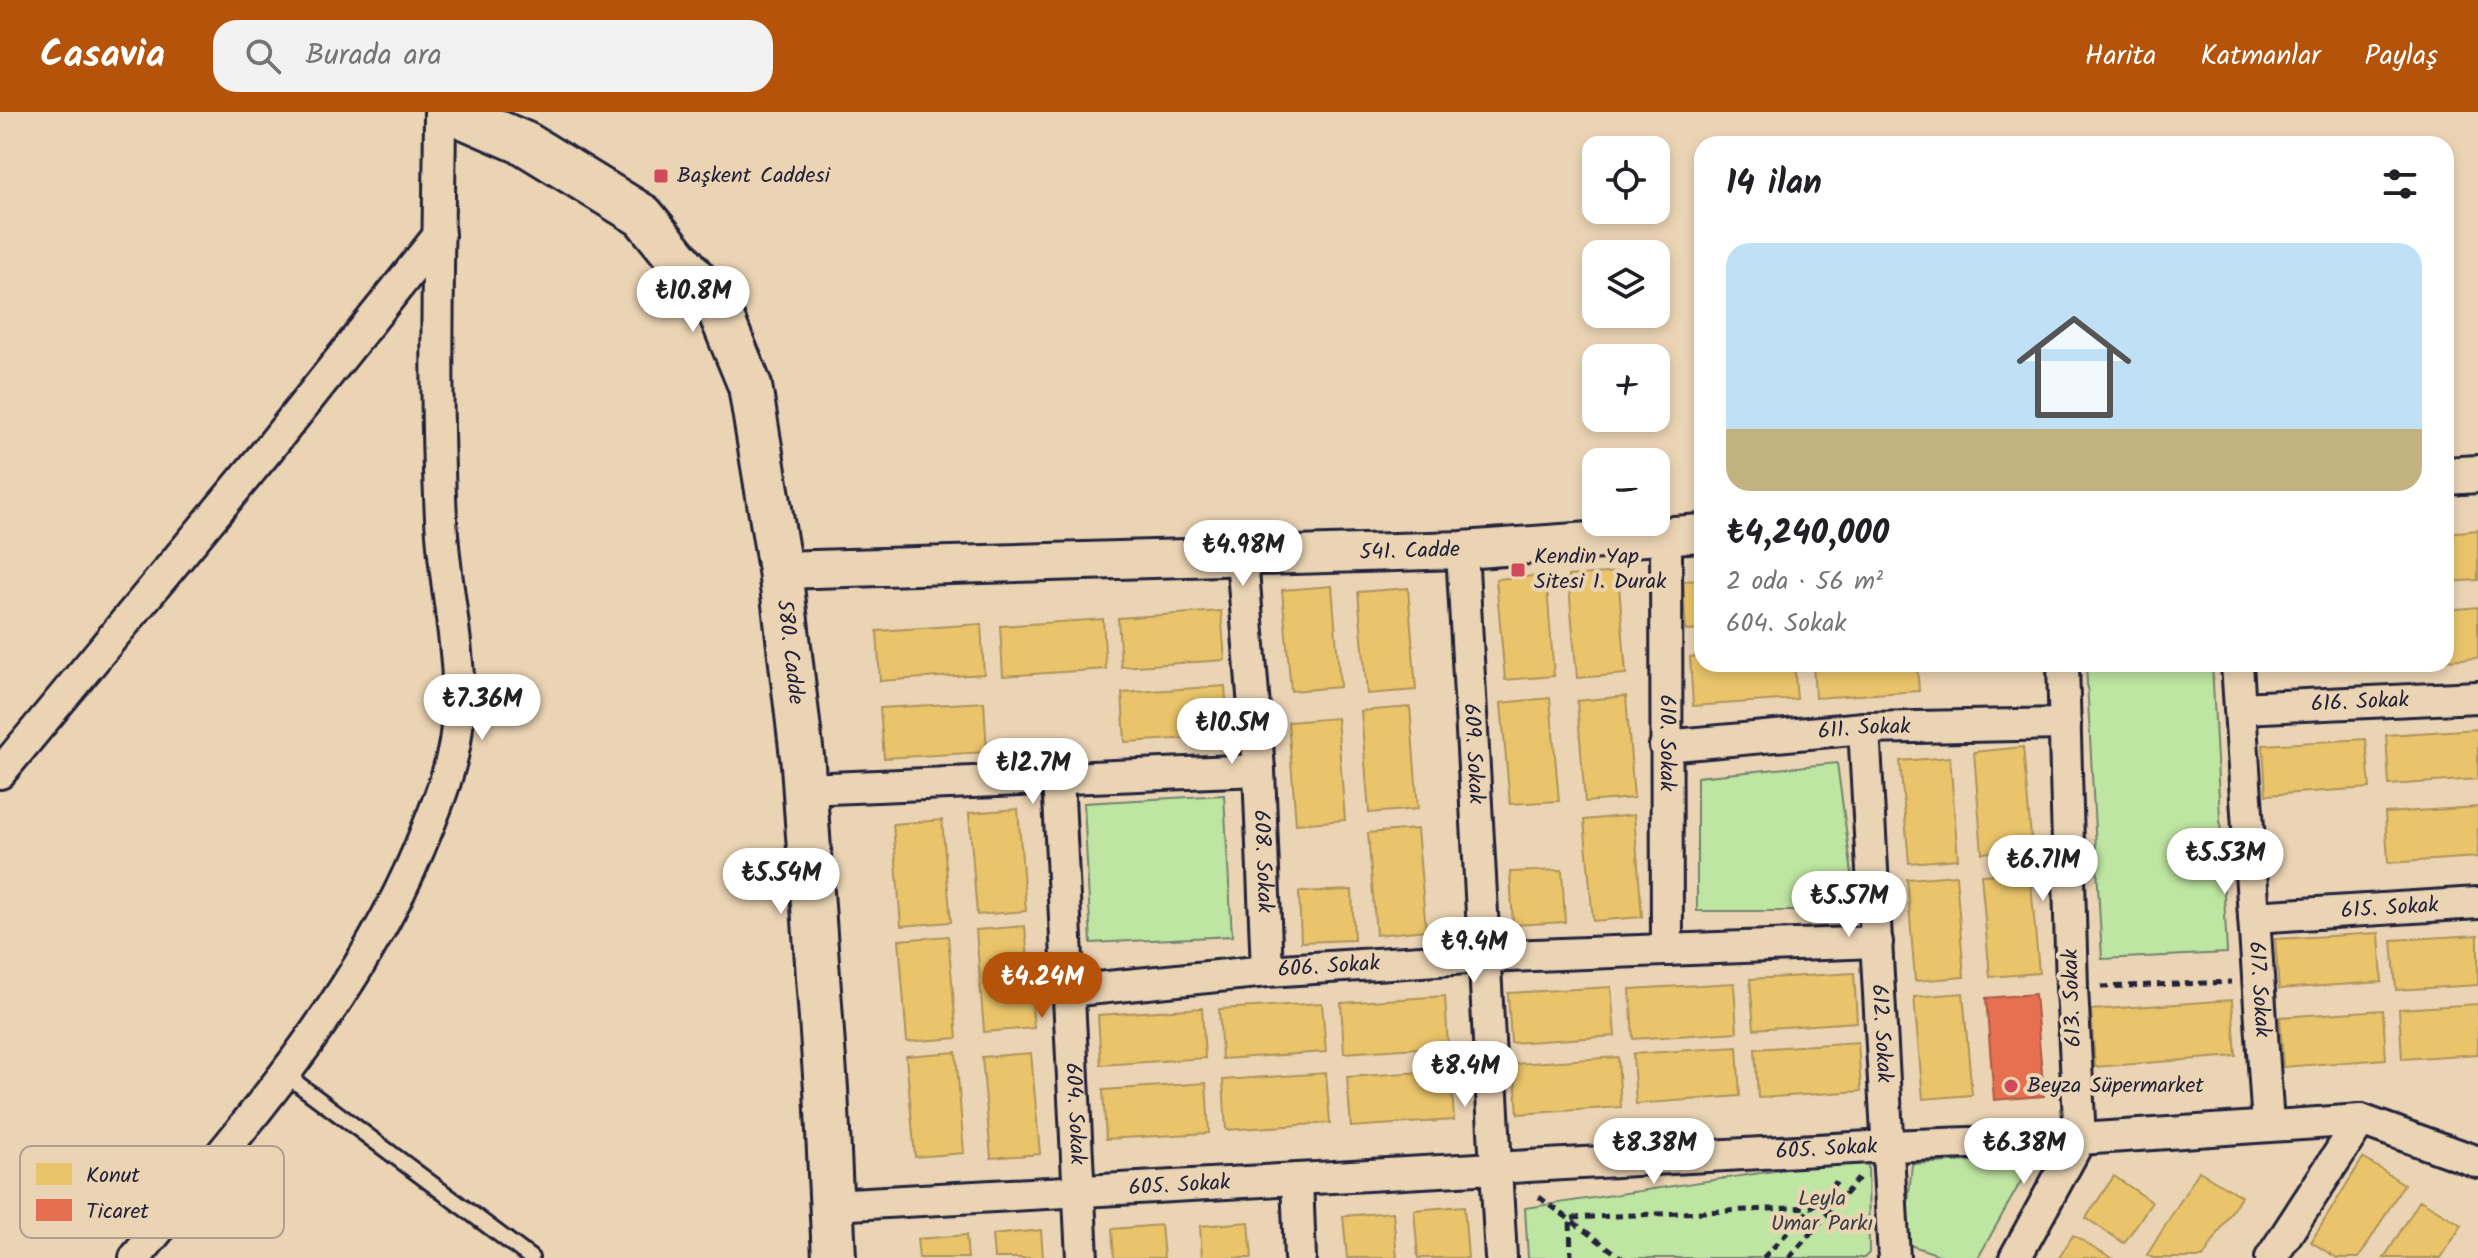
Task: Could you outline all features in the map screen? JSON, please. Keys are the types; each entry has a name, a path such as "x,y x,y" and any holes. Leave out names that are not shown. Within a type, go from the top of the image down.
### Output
{"main road":[{"name":"580. Cadde","path":"452,112 516,128 643,216 718,308 750,386 780,570 805,789 834,1258"}],"street":[{"path":"227,1146 286,1075 364,958 401,891 432,817 455,743 458,686 438,469 440,112"},
{"path":"0,773 267,451 439,235"},
{"path":"2454,476 2478,474"},
{"name":"541. Cadde","path":"780,570 1462,550 1694,534"},
{"name":"610. Sokak","path":"1666,537 1667,950"},
{"name":"609. Sokak","path":"1462,550 1501,1258"},
{"name":"608. Sokak","path":"1242,558 1259,770 1267,971"},
{"name":"613. Sokak","path":"2063,672 2072,988 2080,1139"},
{"name":"617. Sokak","path":"2238,672 2268,1125"},
{"name":"616. Sokak","path":"2240,708 2478,697"},
{"name":"611. Sokak","path":"1665,746 1864,728 2065,724"},
{"name":"612. Sokak","path":"1864,728 1877,942 1878,1146 1894,1258"},
{"path":"805,789 1259,770"},
{"name":"604. Sokak","path":"1058,778 1082,1258"},
{"name":"615. Sokak","path":"2254,917 2478,903"},
{"name":"606. Sokak","path":"1068,991 1267,971 1483,957 1877,942"},
{"path":"2271,1258 2361,1120"},
{"name":"605. Sokak","path":"832,1205 1878,1146 2080,1139 2361,1120 2478,1162"},
{"path":"2015,1258 2080,1139"},
{"path":"1297,1179 1300,1258"},
{"path":"135,1258 152,1238"}],"lane":[{"path":"286,1075 531,1258"}],"path":[{"path":"2072,988 2258,980"},
{"path":"1763,1258 1878,1146"},
{"path":"1789,1258 1878,1146"},
{"path":"1495,1168 1570,1218 1622,1258"},
{"path":"1570,1218 1812,1207"},
{"path":"1570,1218 1571,1258"}],"green space":[{"path":"2086,672 2212,672 2227,953 2102,959"},
{"path":"1837,763 1857,911 1697,911 1697,777"},
{"path":"1224,795 1232,936 1091,943 1084,803"},
{"name":"Leyla Umar Parkı","path":"1868,1157 1869,1253 1864,1258 1528,1258 1525,1208"},
{"path":"2034,1158 1978,1258 1948,1258 1904,1243 1912,1164"}],"building: Konut":[{"path":"2478,530 2478,580 2454,582 2454,532"},
{"path":"1618,572 1626,674 1577,678 1568,576"},
{"path":"1546,575 1554,676 1505,680 1496,579"},
{"path":"1694,580 1694,630 1686,631 1683,581"},
{"path":"1332,586 1340,687 1291,691 1282,590"},
{"path":"1408,588 1416,690 1367,694 1358,592"},
{"path":"2478,607 2478,658 2454,660 2454,609"},
{"path":"1221,611 1225,660 1121,667 1118,618"},
{"path":"1103,619 1106,669 1003,676 1000,626"},
{"path":"981,624 984,674 880,681 877,631"},
{"path":"1690,657 1694,657 1694,672 1795,672 1797,699 1693,706"},
{"path":"1813,672 1918,672 1919,691 1815,698"},
{"path":"1225,686 1229,736 1125,742 1122,693"},
{"path":"1626,696 1634,798 1585,802 1577,701"},
{"path":"1550,698 1559,801 1510,804 1501,703"},
{"path":"984,702 987,752 884,758 880,708"},
{"path":"1410,707 1418,809 1369,813 1361,711"},
{"path":"1337,718 1345,820 1296,824 1288,722"},
{"path":"2478,729 2478,779 2389,785 2386,735"},
{"path":"2366,739 2370,788 2266,795 2263,745"},
{"path":"2023,747 2032,849 1982,853 1974,752"},
{"path":"1950,757 1958,859 1909,863 1900,761"},
{"path":"2478,807 2478,857 2388,863 2385,813"},
{"path":"1018,809 1026,911 977,915 969,813"},
{"path":"1634,815 1642,917 1593,921 1584,820"},
{"path":"942,820 951,922 901,926 893,824"},
{"path":"1417,829 1426,930 1376,935 1368,833"},
{"path":"1562,870 1565,922 1513,925 1510,872"},
{"path":"2030,872 2039,973 1990,977 1981,875"},
{"path":"1956,875 1964,977 1915,981 1907,879"},
{"path":"1352,890 1354,940 1301,942 1299,892"},
{"path":"1025,926 1034,1028 984,1032 976,930"},
{"path":"2379,933 2382,982 2279,989 2275,939"},
{"path":"2478,935 2478,985 2396,990 2392,940"},
{"path":"948,936 957,1038 907,1042 899,940"},
{"path":"1854,973 1857,1022 1754,1029 1750,979"},
{"path":"1734,983 1737,1032 1633,1039 1630,989"},
{"path":"1611,987 1615,1036 1511,1043 1508,993"},
{"path":"1963,993 1972,1095 1923,1099 1914,997"},
{"path":"1445,996 1448,1046 1344,1053 1341,1003"},
{"path":"2232,1000 2236,1056 2095,1067 2091,1010"},
{"path":"1322,1003 1326,1052 1222,1059 1219,1009"},
{"path":"2478,1004 2478,1054 2402,1059 2399,1009"},
{"path":"1202,1008 1205,1058 1101,1065 1098,1015"},
{"path":"2383,1010 2386,1059 2283,1067 2280,1017"},
{"path":"1858,1042 1861,1091 1758,1098 1755,1049"},
{"path":"1737,1047 1740,1096 1636,1104 1633,1054"},
{"path":"956,1052 964,1153 915,1157 906,1056"},
{"path":"1031,1053 1040,1154 991,1158 982,1057"},
{"path":"1618,1057 1621,1107 1518,1114 1514,1064"},
{"path":"1451,1070 1454,1120 1351,1127 1347,1077"},
{"path":"1326,1073 1330,1123 1226,1130 1223,1080"},
{"path":"1206,1083 1209,1133 1106,1139 1103,1090"},
{"path":"2363,1158 2404,1184 2359,1258 2337,1258 2311,1242"},
{"path":"2199,1171 2241,1196 2203,1258 2153,1258 2147,1255"},
{"path":"2114,1176 2152,1202 2124,1243 2086,1218"},
{"path":"2420,1200 2462,1225 2441,1258 2384,1258"},
{"path":"1464,1206 1468,1258 1418,1258 1414,1210"},
{"path":"1393,1212 1397,1258 1347,1258 1343,1216"},
{"path":"1249,1222 1252,1258 1202,1258 1200,1226"},
{"path":"1161,1225 1164,1258 1114,1258 1112,1229"},
{"path":"1041,1230 1043,1258 994,1258 992,1235"},
{"path":"966,1235 968,1258 919,1258 917,1239"},
{"path":"2073,1235 2112,1258 2059,1258"}],"building: Ticaret":[{"path":"2035,994 2044,1096 1994,1100 1986,998"}],"place":[{"name":"Başkent Caddesi","path":"661,176"},
{"name":"Kendin Yap Sitesi 1. Durak","path":"1518,570"},
{"name":"Beyza Süpermarket","path":"2011,1086"}]}
